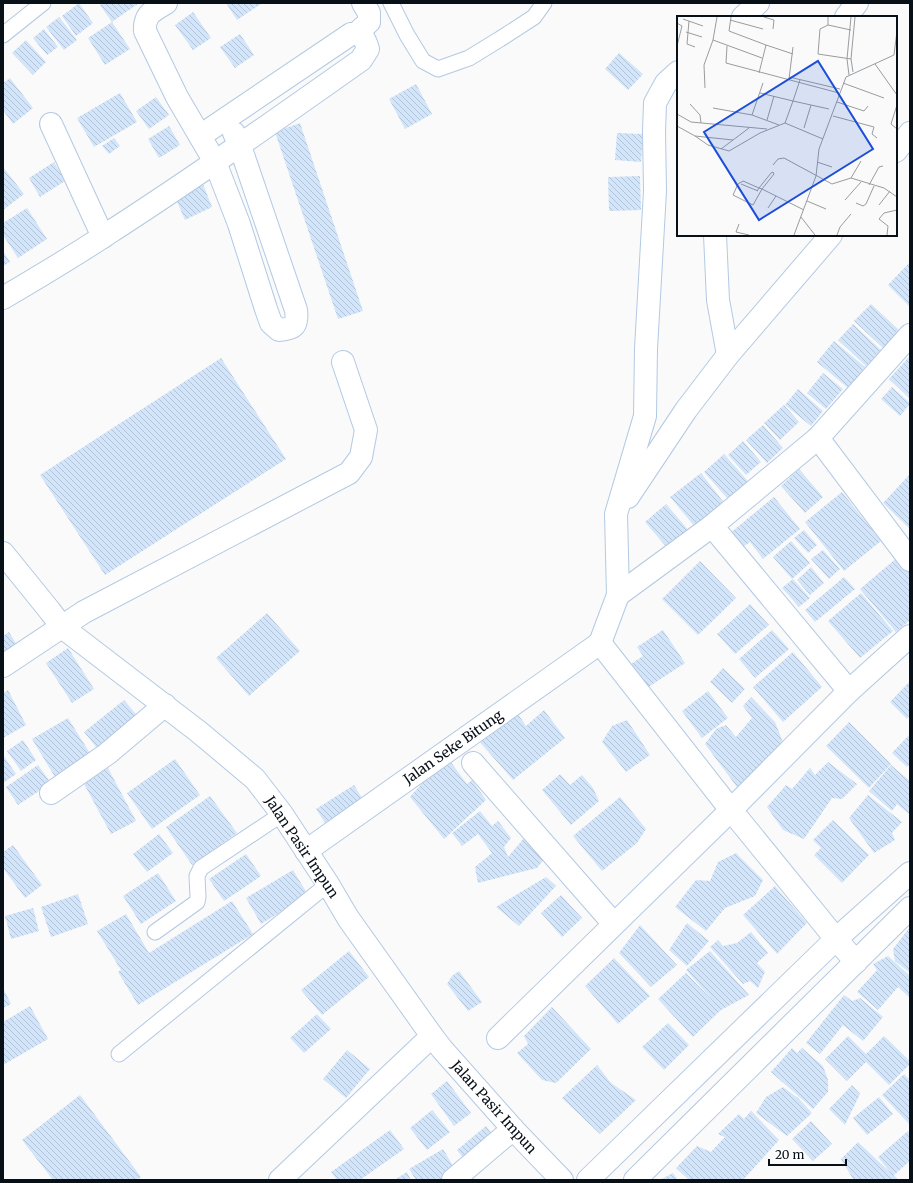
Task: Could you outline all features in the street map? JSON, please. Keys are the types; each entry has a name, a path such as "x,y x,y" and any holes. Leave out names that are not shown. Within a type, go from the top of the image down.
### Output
{"street":[{"path":"166,3 149,13 144,24 145,31 177,97 215,162 239,224 271,322 278,330 288,330 294,326 297,319 296,310 240,146 227,119"},
{"path":"357,34 369,22 369,14 363,3"},
{"path":"744,16 758,3"},
{"path":"847,16 857,3"},
{"path":"3,298 103,237 240,146 361,60 368,49 366,41 363,36 351,34 200,136"},
{"path":"677,73 666,83 655,103 655,191 647,341 645,416 616,514 618,595 600,643 731,810 856,962"},
{"path":"51,124 103,237"},
{"path":"897,150 910,133"},
{"path":"715,236 718,300 728,355"},
{"path":"616,514 686,410 728,355 830,236"},
{"path":"618,595 712,526 818,438 910,335"},
{"path":"3,666 84,612 349,473 361,457 366,430 343,362"},
{"path":"818,438 910,560"},
{"path":"712,526 849,691"},
{"name":"Jalan Pasir Impun","path":"3,553 62,626 165,705 255,779 282,814 328,884 348,918 432,1036 513,1129 562,1180"},
{"path":"498,1038 731,810 849,691 910,636"},
{"name":"Jalan Seke Bitung","path":"306,851 600,643"},
{"path":"51,793 107,754 165,705"},
{"path":"473,763 614,924"},
{"path":"588,1180 836,939 909,876"},
{"path":"635,1180 910,908"},
{"path":"280,1180 432,1036"},
{"path":"645,1125 667,1149"},
{"path":"453,1180 513,1129"}],"lane":[{"path":"3,35 43,3"},
{"path":"391,3 423,62 438,69 469,58 500,39 534,17 544,3"},
{"path":"155,932 197,902 197,876 201,868 282,814"},
{"path":"119,1054 328,884"}],"building":[{"path":"79,3 93,23 76,36 62,16"},
{"path":"103,3 139,3 112,22 100,5"},
{"path":"226,3 261,3 261,4 237,20"},
{"path":"193,12 211,38 193,50 175,25"},
{"path":"59,17 77,40 64,50 46,27"},
{"path":"112,22 130,49 105,65 88,38"},
{"path":"44,29 58,47 47,55 33,38"},
{"path":"240,34 254,55 235,68 220,47"},
{"path":"26,40 46,62 33,75 12,53"},
{"path":"619,53 643,74 628,90 605,69"},
{"path":"10,78 33,108 13,124 3,110 3,83"},
{"path":"416,84 432,114 405,129 389,99"},
{"path":"120,93 137,122 94,147 77,118"},
{"path":"156,97 169,115 149,129 136,111"},
{"path":"300,123 363,311 338,319 275,132"},
{"path":"169,126 180,145 159,158 148,139"},
{"path":"617,133 643,134 641,162 615,160"},
{"path":"114,138 120,146 109,154 102,146"},
{"path":"54,162 65,181 40,197 29,178"},
{"path":"3,167 24,194 3,210"},
{"path":"640,176 641,210 609,211 608,177"},
{"path":"203,184 212,207 185,220 175,197"},
{"path":"27,208 47,239 18,258 3,235 3,223"},
{"path":"3,251 10,262 3,266"},
{"path":"910,262 910,307 888,285"},
{"path":"871,304 899,330 883,348 854,321"},
{"path":"853,324 881,350 866,366 838,340"},
{"path":"834,341 865,367 848,388 817,362"},
{"path":"221,358 286,459 105,575 40,475"},
{"path":"908,358 910,359 909,398 889,379"},
{"path":"823,373 843,389 826,409 807,393"},
{"path":"892,387 910,403 900,416 881,399"},
{"path":"798,389 823,411 811,426 785,405"},
{"path":"784,405 799,422 780,440 764,423"},
{"path":"763,425 783,448 767,463 746,440"},
{"path":"743,441 761,462 746,475 728,455"},
{"path":"724,454 754,488 734,506 704,472"},
{"path":"799,469 823,497 805,513 781,486"},
{"path":"701,473 725,504 696,528 670,497"},
{"path":"910,474 910,529 883,503"},
{"path":"842,492 881,541 844,571 805,522"},
{"path":"774,497 800,529 763,559 750,542 740,549 729,534"},
{"path":"666,504 690,532 669,550 645,522"},
{"path":"804,530 817,545 808,553 794,538"},
{"path":"791,541 810,563 792,579 773,557"},
{"path":"823,550 840,569 829,579 811,559"},
{"path":"899,556 910,568 910,620 896,632 860,589"},
{"path":"700,561 736,598 698,635 662,599"},
{"path":"811,567 824,583 810,595 797,580"},
{"path":"844,577 855,589 815,622 805,610"},
{"path":"793,579 810,598 799,607 782,588"},
{"path":"861,593 893,631 860,658 828,621"},
{"path":"750,604 769,625 735,654 717,634"},
{"path":"267,613 300,651 249,696 216,658"},
{"path":"663,630 685,663 647,688 631,664 643,656 637,647"},
{"path":"772,630 789,649 755,678 739,659"},
{"path":"9,632 19,649 3,658 3,636"},
{"path":"68,648 94,689 72,703 46,663"},
{"path":"793,652 822,687 783,722 753,687"},
{"path":"723,668 745,689 732,703 710,682"},
{"path":"910,681 910,715 907,719 890,702"},
{"path":"8,690 26,725 3,738 3,693"},
{"path":"708,691 728,718 702,738 682,711"},
{"path":"751,697 775,722 784,745 737,787 705,744 716,729 726,725 736,737 752,718 743,706"},
{"path":"124,700 141,720 100,752 84,732"},
{"path":"544,710 565,738 513,780 478,740 518,714 526,726"},
{"path":"68,718 91,755 55,777 32,739"},
{"path":"627,720 650,755 626,772 602,742 612,726"},
{"path":"849,722 891,764 869,788 826,746"},
{"path":"910,734 910,764 907,767 892,753"},
{"path":"23,740 36,760 21,771 7,751"},
{"path":"3,755 16,774 3,783"},
{"path":"175,759 200,795 152,829 127,793"},
{"path":"450,761 467,784 472,780 486,800 444,839 410,797 432,772"},
{"path":"828,762 857,784 842,799 832,798 804,839 783,830 767,807 786,785 792,789 810,768 815,775"},
{"path":"38,765 51,783 18,805 6,787"},
{"path":"891,765 910,781 909,814 897,804 892,811 869,791"},
{"path":"108,768 136,821 111,834 83,782"},
{"path":"560,774 570,785 582,775 593,788 599,801 571,825 542,790"},
{"path":"354,785 365,803 327,826 316,809"},
{"path":"868,795 902,822 892,833 895,840 874,853 849,818"},
{"path":"210,796 237,833 192,865 166,827"},
{"path":"620,797 646,829 637,843 602,871 573,836"},
{"path":"480,811 492,826 498,821 511,838 504,847 508,857 525,837 547,856 537,868 478,883 475,867 492,853 478,834 462,846 452,833"},
{"path":"833,820 869,855 842,883 814,855 821,848 813,840"},
{"path":"159,834 173,853 147,872 133,854"},
{"path":"13,845 42,885 25,898 3,868 3,852"},
{"path":"736,853 763,880 755,896 725,908 706,931 675,907 696,880 710,881 718,862"},
{"path":"246,854 261,876 224,901 209,879"},
{"path":"293,870 308,895 261,924 246,898"},
{"path":"158,873 176,901 141,924 123,896"},
{"path":"546,877 556,886 519,926 496,907"},
{"path":"775,886 807,923 777,954 743,915"},
{"path":"78,894 88,924 51,937 41,907"},
{"path":"561,895 582,918 562,937 541,913"},
{"path":"232,901 253,934 138,1005 118,972 121,970 97,931 126,914 149,953"},
{"path":"33,908 39,931 11,939 5,916"},
{"path":"687,923 709,941 687,966 669,950"},
{"path":"640,925 677,965 651,987 619,953"},
{"path":"910,927 910,973 895,961 893,949"},
{"path":"751,932 768,953 757,963 765,972 758,988 750,981 743,984 710,947 718,940 723,946 737,943"},
{"path":"349,951 369,977 322,1015 301,990"},
{"path":"710,951 749,995 721,1010 693,1037 658,999 686,973 715,1003 686,970"},
{"path":"888,956 910,976 910,998 898,987 878,1010 857,992 877,970 873,964"},
{"path":"614,958 650,996 618,1024 585,986"},
{"path":"459,971 482,1002 468,1011 447,984 452,976"},
{"path":"3,988 11,1004 3,1008"},
{"path":"844,995 852,1001 860,998 883,1017 863,1041 843,1025 820,1054 806,1043"},
{"path":"30,1006 48,1039 3,1065 3,1022"},
{"path":"552,1007 591,1049 556,1083 542,1080 517,1053 528,1044 524,1036"},
{"path":"317,1014 331,1029 304,1053 290,1038"},
{"path":"668,1023 689,1045 664,1070 642,1047"},
{"path":"848,1036 866,1054 884,1036 910,1061 910,1064 889,1085 866,1062 847,1081 825,1059"},
{"path":"792,1048 797,1053 802,1048 823,1066 828,1080 828,1092 813,1109 771,1072"},
{"path":"347,1050 370,1069 346,1098 323,1079"},
{"path":"597,1065 611,1083 636,1100 600,1134 562,1098"},
{"path":"904,1074 910,1080 910,1125 882,1095"},
{"path":"447,1081 471,1113 454,1126 431,1094"},
{"path":"852,1085 860,1094 845,1125 829,1109"},
{"path":"783,1087 798,1098 812,1113 787,1136 756,1113 766,1097"},
{"path":"80,1095 141,1177 137,1180 53,1180 22,1140"},
{"path":"879,1097 893,1114 867,1135 853,1118"},
{"path":"432,1110 450,1132 427,1150 410,1128"},
{"path":"751,1111 779,1140 743,1180 689,1180 676,1168 697,1146 711,1152 725,1137 718,1134 739,1114 744,1119"},
{"path":"811,1121 832,1144 813,1161 792,1139"},
{"path":"486,1126 497,1140 467,1163 457,1150"},
{"path":"390,1130 404,1149 360,1180 337,1180 331,1172"},
{"path":"908,1131 910,1134 910,1161 893,1176 878,1157"},
{"path":"858,1142 898,1180 852,1180 853,1179 841,1159"},
{"path":"443,1149 456,1171 441,1180 416,1180 409,1169"},
{"path":"407,1172 411,1180 394,1180"},
{"path":"673,1173 678,1180 660,1180"}]}
